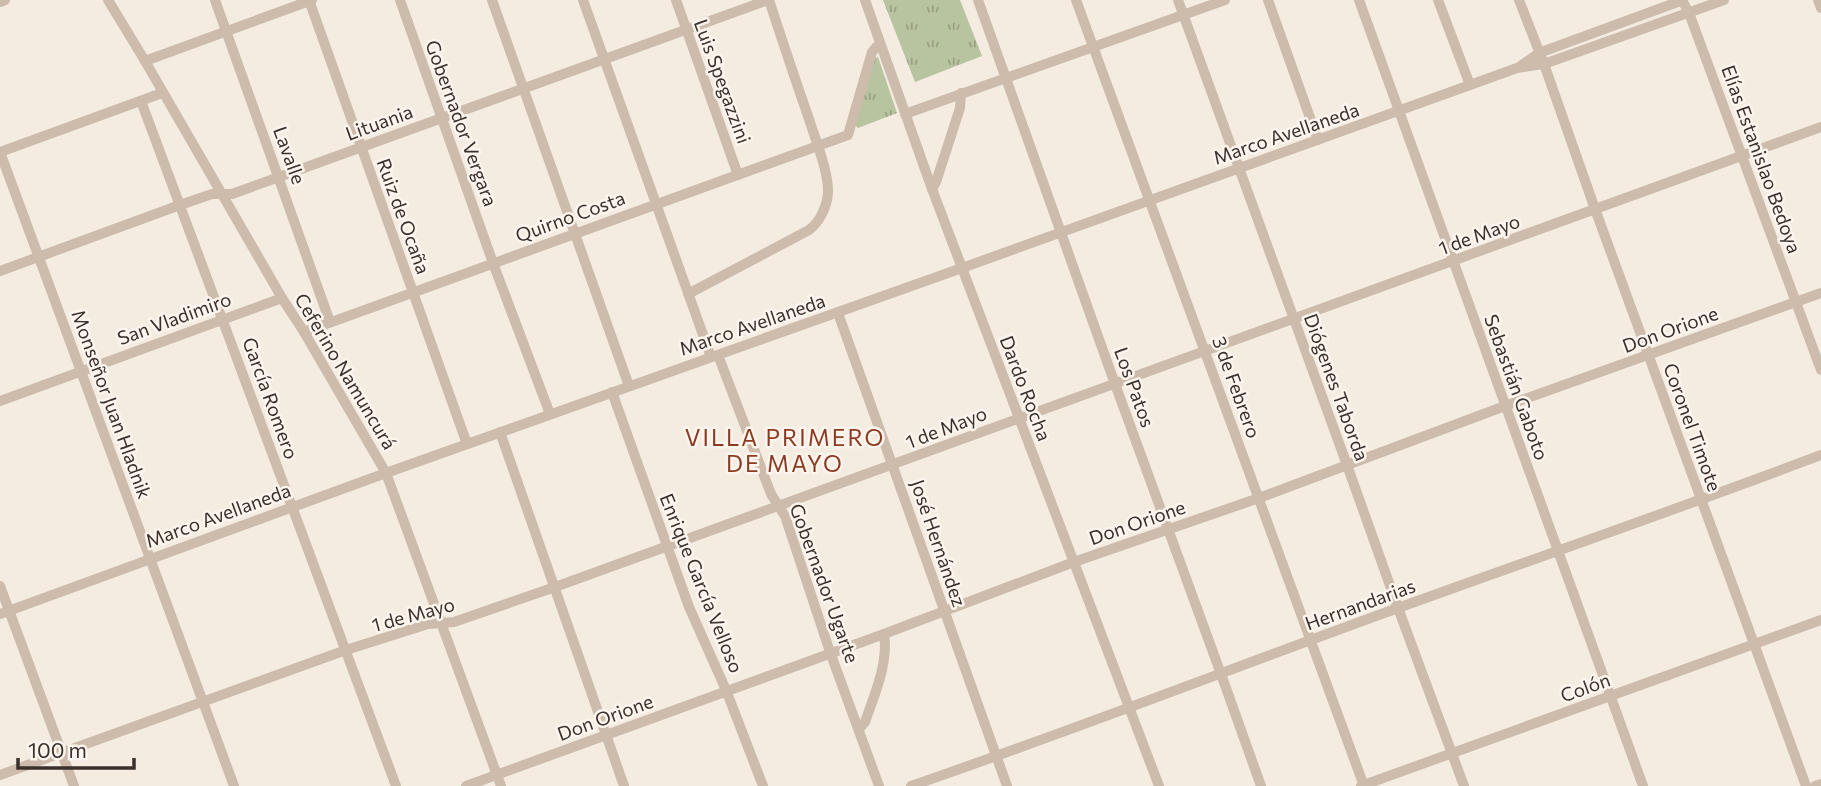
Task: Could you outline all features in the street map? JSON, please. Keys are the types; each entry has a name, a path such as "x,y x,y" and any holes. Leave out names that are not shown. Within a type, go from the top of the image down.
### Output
{"street":[{"name":"Ceferino Namuncurá","path":"108,0 386,473 501,786"},
{"name":"Lavalle","path":"215,0 330,322"},
{"path":"145,61 310,0"},
{"name":"Ruiz de Ocaña","path":"310,0 360,148 467,444"},
{"name":"Gobernador Vergara","path":"400,0 493,263 550,414"},
{"path":"492,0 629,386"},
{"name":"Gobernador Ugarte","path":"583,0 688,294 771,494 780,506 879,786"},
{"name":"Luis Spegazzini","path":"676,0 738,175"},
{"path":"688,294 809,230 816,225 825,202 828,190 818,146 769,0"},
{"name":"Lituania","path":"0,271 212,194 232,194 769,0"},
{"name":"Dardo Rocha","path":"865,0 932,189 1159,786"},
{"name":"Los Patos","path":"978,0 1261,786"},
{"name":"3 de Febrero","path":"1076,0 1363,786"},
{"name":"Diógenes Taborda","path":"1178,0 1464,786"},
{"path":"905,114 1225,0"},
{"path":"1268,0 1318,140"},
{"name":"Sebastián Gaboto","path":"1359,0 1643,786"},
{"path":"1438,0 1470,85"},
{"name":"Coronel Timote","path":"1519,0 1806,786"},
{"name":"Marco Avellaneda","path":"1517,68 1539,53 1683,0"},
{"name":"Elías Estanislao Bedoya","path":"1683,0 1821,370"},
{"name":"Marco Avellaneda","path":"5,612 1517,68 1544,64 1724,0"},
{"path":"1818,0 1821,8"},
{"name":"Quirno Costa","path":"304,331 848,135 872,52 879,44"},
{"path":"0,152 162,93"},
{"path":"932,189 960,108 961,93"},
{"name":"García Romero","path":"141,101 396,786"},
{"name":"1 de Mayo","path":"0,775 346,650 428,624 454,622 555,587 1821,127"},
{"name":"Monseñor Juan Hladnik","path":"0,152 234,786"},
{"name":"Don Orione","path":"466,786 1074,562 1259,498 1821,292"},
{"name":"San Vladimiro","path":"0,401 282,298"},
{"name":"José Hernández","path":"838,313 1007,786"},
{"name":"Enrique García Velloso","path":"612,392 690,607 763,786"},
{"path":"500,432 624,786"},
{"name":"Hernandarias","path":"911,786 1821,456"},
{"path":"0,586 5,612 74,786"},
{"name":"Colón","path":"1363,786 1821,620"},
{"path":"859,729 865,722 881,669 886,645 884,634"},
{"path":"1815,786 1821,784"}],"green space":[{"path":"883,0 960,0 982,56 915,82"},
{"path":"878,57 897,113 858,128 855,125 875,58"}],"district":[{"name":"VILLA PRIMERO DE MAYO","path":"785,450"}]}
